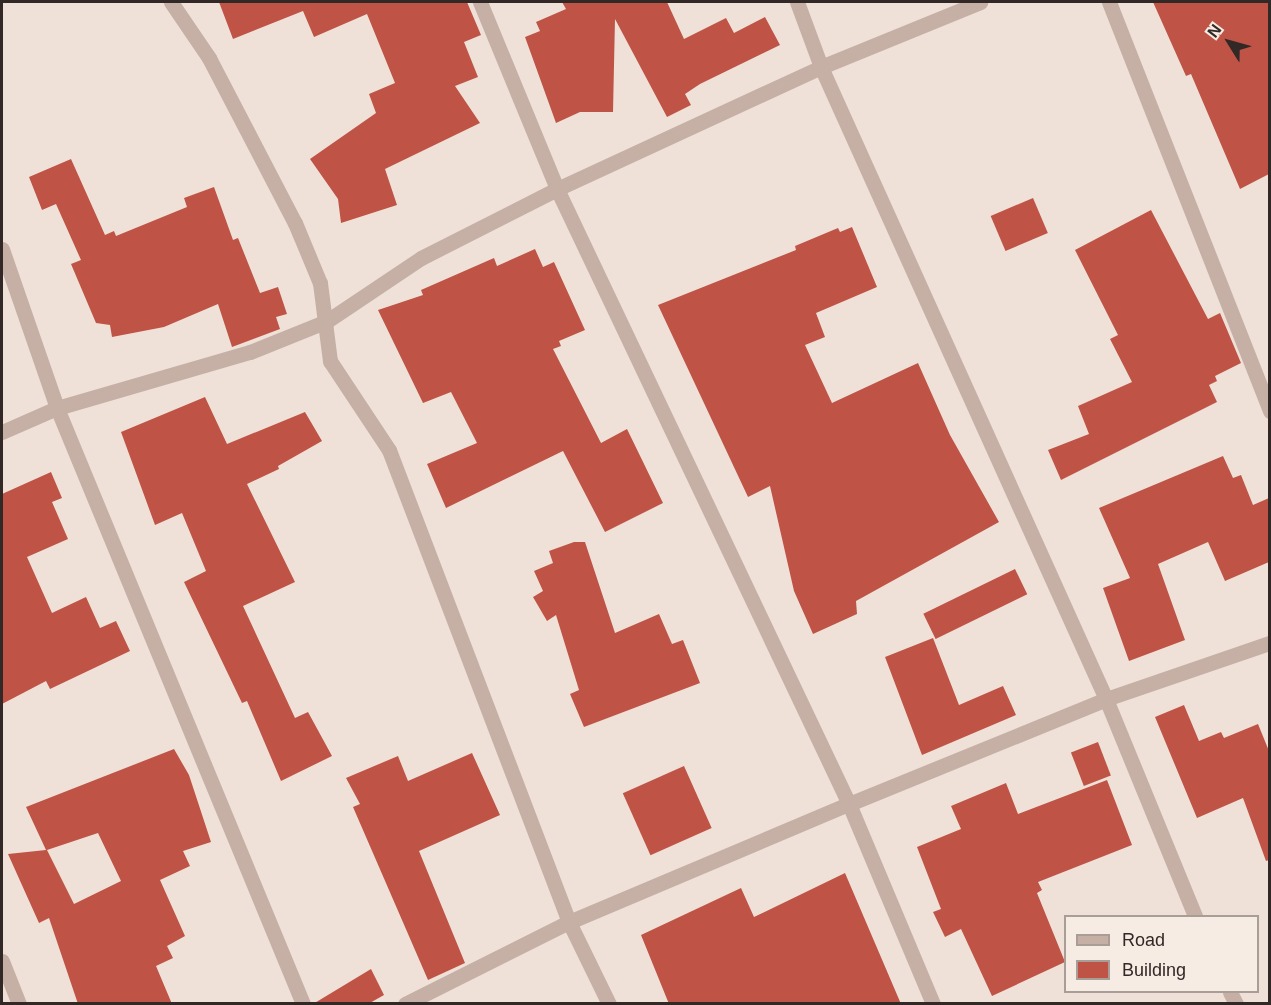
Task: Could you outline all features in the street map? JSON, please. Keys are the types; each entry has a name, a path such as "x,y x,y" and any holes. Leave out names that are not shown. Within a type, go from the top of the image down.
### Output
{"street":[{"path":"171,2 209,58 295,223 320,283 327,321 330,361 389,450 569,922 609,1004"},
{"path":"480,2 557,189 849,804 933,1004"},
{"path":"797,2 822,67 1106,699 1195,915"},
{"path":"2,432 57,408 250,352 327,321 421,258 557,189 822,67 980,2"},
{"path":"1109,2 1269,411"},
{"path":"2,249 57,408 303,1004"},
{"path":"405,1004 569,922 849,804 1106,699 1269,643"},
{"path":"2,961 19,1004"}],"building":[{"path":"219,2 467,2 481,35 464,42 478,77 455,86 480,123 385,169 397,205 341,223 338,199 310,159 376,113 369,94 395,83 367,14 314,37 303,11 233,39"},
{"path":"562,2 667,2 684,39 726,18 734,33 765,17 780,45 700,84 685,94 691,105 667,117 615,19 613,112 580,112 556,123 525,37 540,31 536,22 566,9"},
{"path":"1153,2 1269,2 1269,174 1240,189 1191,74 1186,76"},
{"path":"71,159 105,235 114,231 116,236 187,207 184,198 214,187 233,240 238,238 260,293 278,287 287,314 276,317 280,329 232,347 218,304 164,327 112,337 110,325 96,323 71,264 81,260 56,204 42,210 29,177"},
{"path":"1033,198 1048,233 1006,251 991,216"},
{"path":"1151,210 1208,319 1220,313 1241,363 1215,376 1217,381 1209,385 1217,402 1061,480 1048,450 1089,434 1078,406 1132,382 1110,339 1118,335 1075,250"},
{"path":"852,227 877,287 816,313 825,337 805,345 832,403 918,363 950,435 999,522 856,601 857,614 813,634 794,591 770,486 748,497 658,305 796,250 795,246 838,228 840,232"},
{"path":"535,249 543,267 554,262 585,330 559,341 561,346 553,349 601,443 627,429 663,503 605,532 563,451 446,508 427,464 477,443 451,392 423,403 378,310 423,295 421,290 494,258 497,266"},
{"path":"205,397 227,444 305,412 322,441 278,466 279,469 247,484 295,582 243,606 295,718 308,712 332,756 281,781 247,701 242,703 184,582 206,571 182,513 155,525 121,432"},
{"path":"1223,456 1233,478 1241,475 1253,505 1269,498 1269,562 1225,581 1208,542 1158,564 1185,640 1129,661 1103,588 1130,578 1099,508"},
{"path":"51,472 62,498 52,502 68,539 27,557 52,613 86,597 100,628 116,621 130,651 50,689 46,681 2,704 2,494"},
{"path":"574,542 585,542 615,633 659,614 672,644 683,640 700,683 584,727 570,694 579,690 556,615 547,621 533,597 543,591 534,571 553,563 549,551"},
{"path":"1015,569 1027,594 936,639 923,614"},
{"path":"933,638 959,705 1003,686 1016,715 922,755 885,657"},
{"path":"1184,705 1199,741 1221,732 1224,738 1258,724 1269,751 1269,860 1266,861 1243,798 1197,818 1155,717"},
{"path":"1098,742 1111,776 1084,786 1071,752"},
{"path":"174,749 189,775 211,842 183,851 190,866 160,880 185,936 167,946 173,958 156,966 172,1004 78,1004 49,918 39,923 8,854 46,850 26,807","holes":["98,833 121,881 74,904 47,850"]},
{"path":"472,753 500,815 419,851 465,963 428,980 353,807 360,804 346,778 398,756 408,781"},
{"path":"684,766 712,828 650,855 623,793"},
{"path":"1107,780 1132,845 1038,882 1042,890 1037,893 1064,962 992,996 961,929 945,937 933,912 941,909 917,847 961,829 951,806 1006,783 1018,814"},
{"path":"845,873 901,1004 669,1004 641,935 741,888 754,917"},
{"path":"371,969 384,995 368,1004 313,1004"}]}
